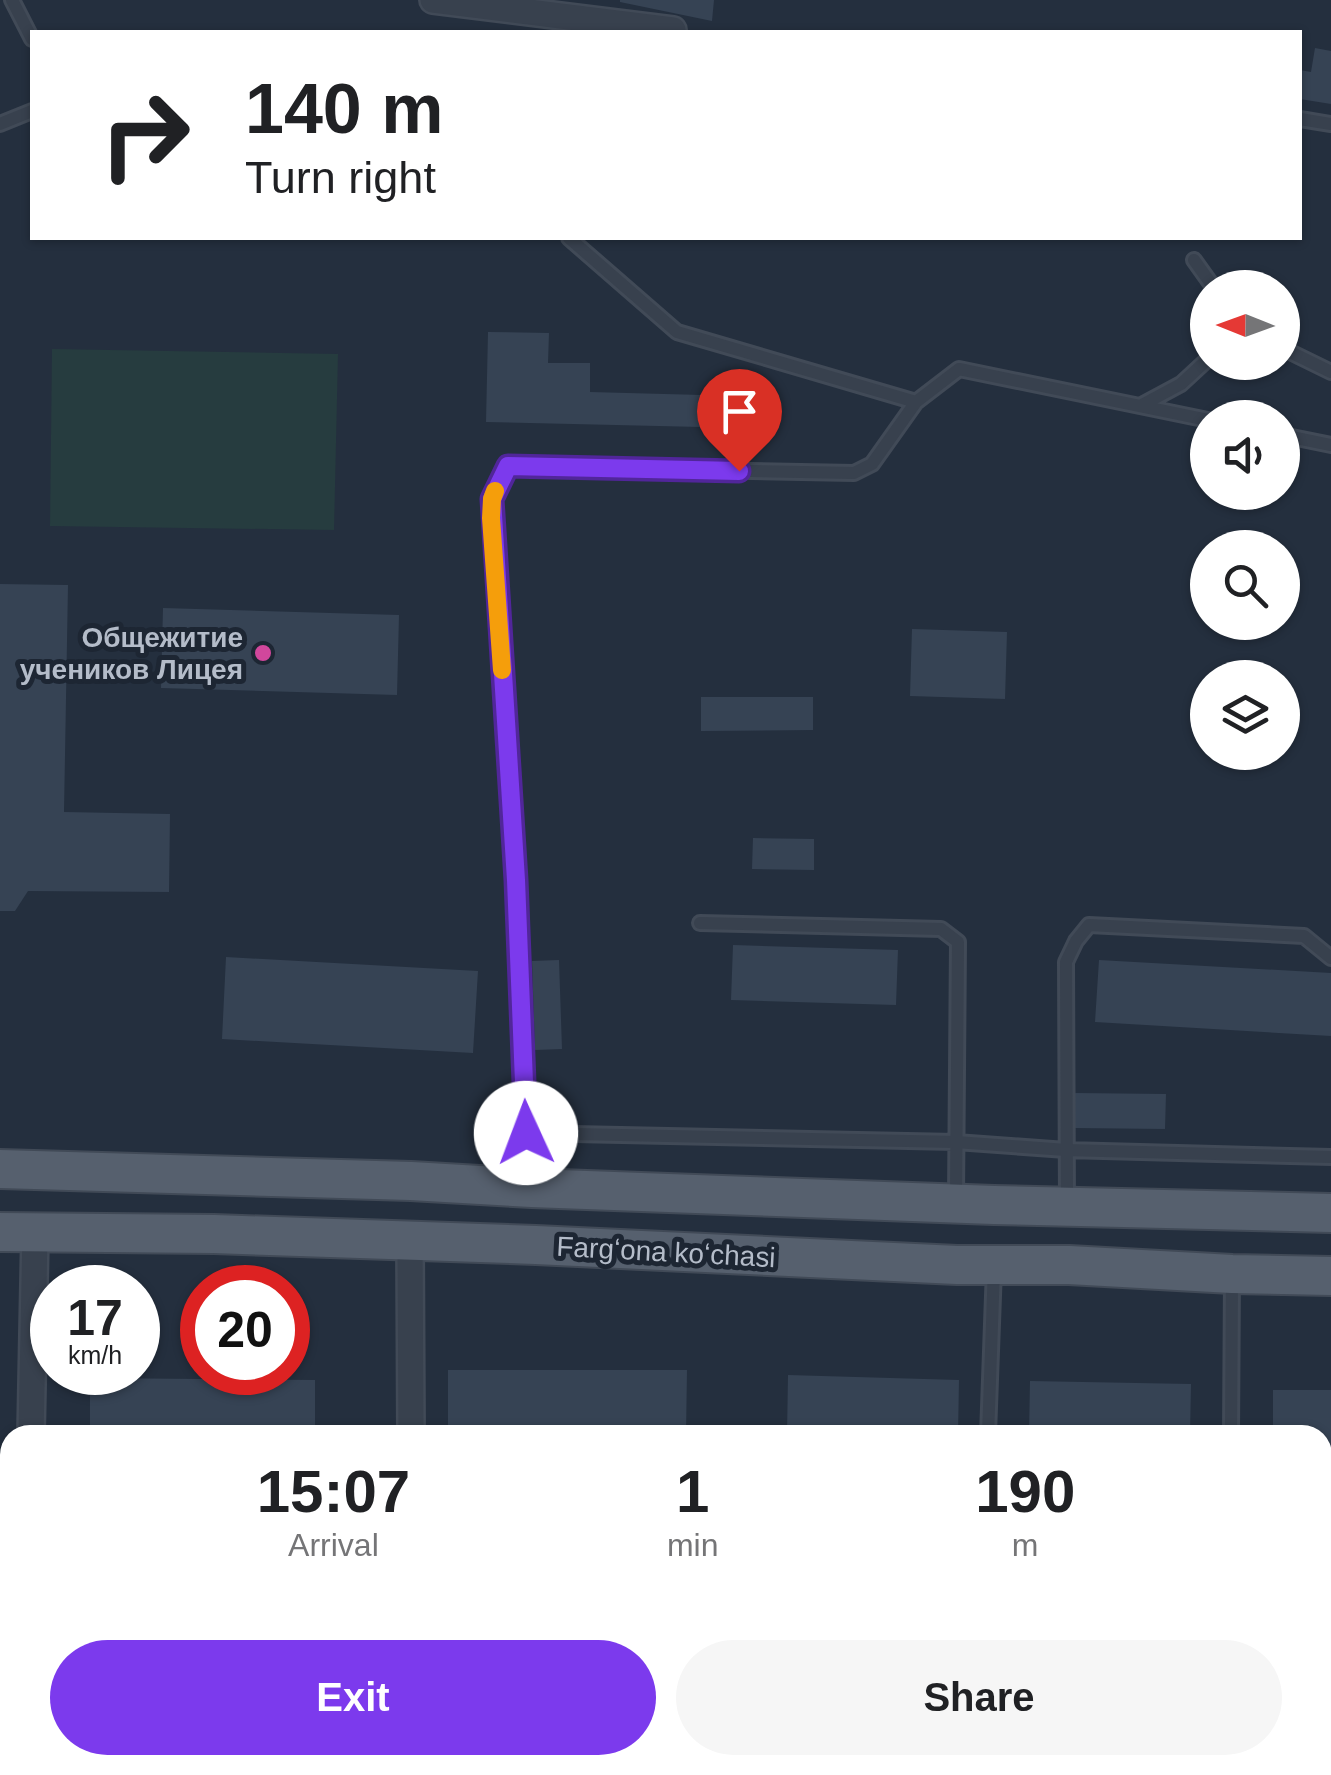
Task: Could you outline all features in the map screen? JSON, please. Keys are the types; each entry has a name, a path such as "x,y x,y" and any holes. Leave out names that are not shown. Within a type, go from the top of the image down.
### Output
{"main road":[{"name":"Fargʻona koʻchasi","path":"0,1170 412,1181 956,1204 1331,1212"},
{"name":"Fargʻona koʻchasi","path":"18,1232 214,1234 957,1265 1070,1265 1331,1276"}],"street":[{"path":"433,0 673,30"},
{"path":"18,1232 30,1425"},
{"path":"410,1242 411,1425"}],"lane":[{"path":"12,0 30,34"},
{"path":"0,124 30,112"},
{"path":"1302,119 1331,124"},
{"path":"570,240 678,332 916,402"},
{"path":"1194,260 1201,270"},
{"path":"1300,357 1331,372"},
{"path":"532,1188 491,518 492,499 508,466 854,473 872,464 916,402 960,369 1190,416"},
{"path":"1140,406 1190,376"},
{"path":"1300,439 1331,445"},
{"path":"700,924 941,929 958,942 956,1204"},
{"path":"1067,1207 1066,962 1089,925 1304,936 1331,958"},
{"path":"526,1133 956,1142 1066,1150 1331,1156"},
{"path":"988,1425 994,1264"},
{"path":"1231,1425 1232,1274"}],"green space":[{"path":"52,349 338,354 334,530 50,526"}],"building":[{"path":"714,0 712,21 620,2"},
{"path":"1315,48 1331,51 1331,104 1302,99 1302,70 1311,72"},
{"path":"488,332 549,333 548,363 590,363 590,392 702,395 701,427 486,422"},
{"path":"0,584 68,585 64,812 170,814 169,892 28,891 15,911 0,911"},
{"path":"163,608 399,615 397,695 161,688"},
{"path":"912,629 1007,632 1005,699 910,696"},
{"path":"701,697 813,697 813,730 701,731"},
{"path":"753,838 814,839 814,870 752,869"},
{"path":"733,945 898,950 896,1005 731,1000"},
{"path":"226,957 478,971 473,1053 222,1039"},
{"path":"559,960 562,1049 535,1050 532,961"},
{"path":"1099,960 1331,973 1331,1036 1095,1022"},
{"path":"1075,1093 1166,1094 1165,1129 1074,1128"},
{"path":"448,1370 687,1370 686,1425 448,1425"},
{"path":"788,1375 959,1380 958,1425 787,1425"},
{"path":"160,1379 180,1379 180,1395 310,1395 310,1380 315,1380 315,1425 90,1425 90,1395 160,1395"},
{"path":"1030,1381 1191,1384 1190,1425 1029,1425"},
{"path":"1273,1390 1331,1390 1331,1425 1273,1425"}],"slow traffic":[{"path":"495,491 491,518 502,670"}],"place":[{"name":"Общежитие учеников Лицея","path":"263,653"}],"route":[{"path":"526,1133 516,880 492,499 508,466 739,471"}]}
